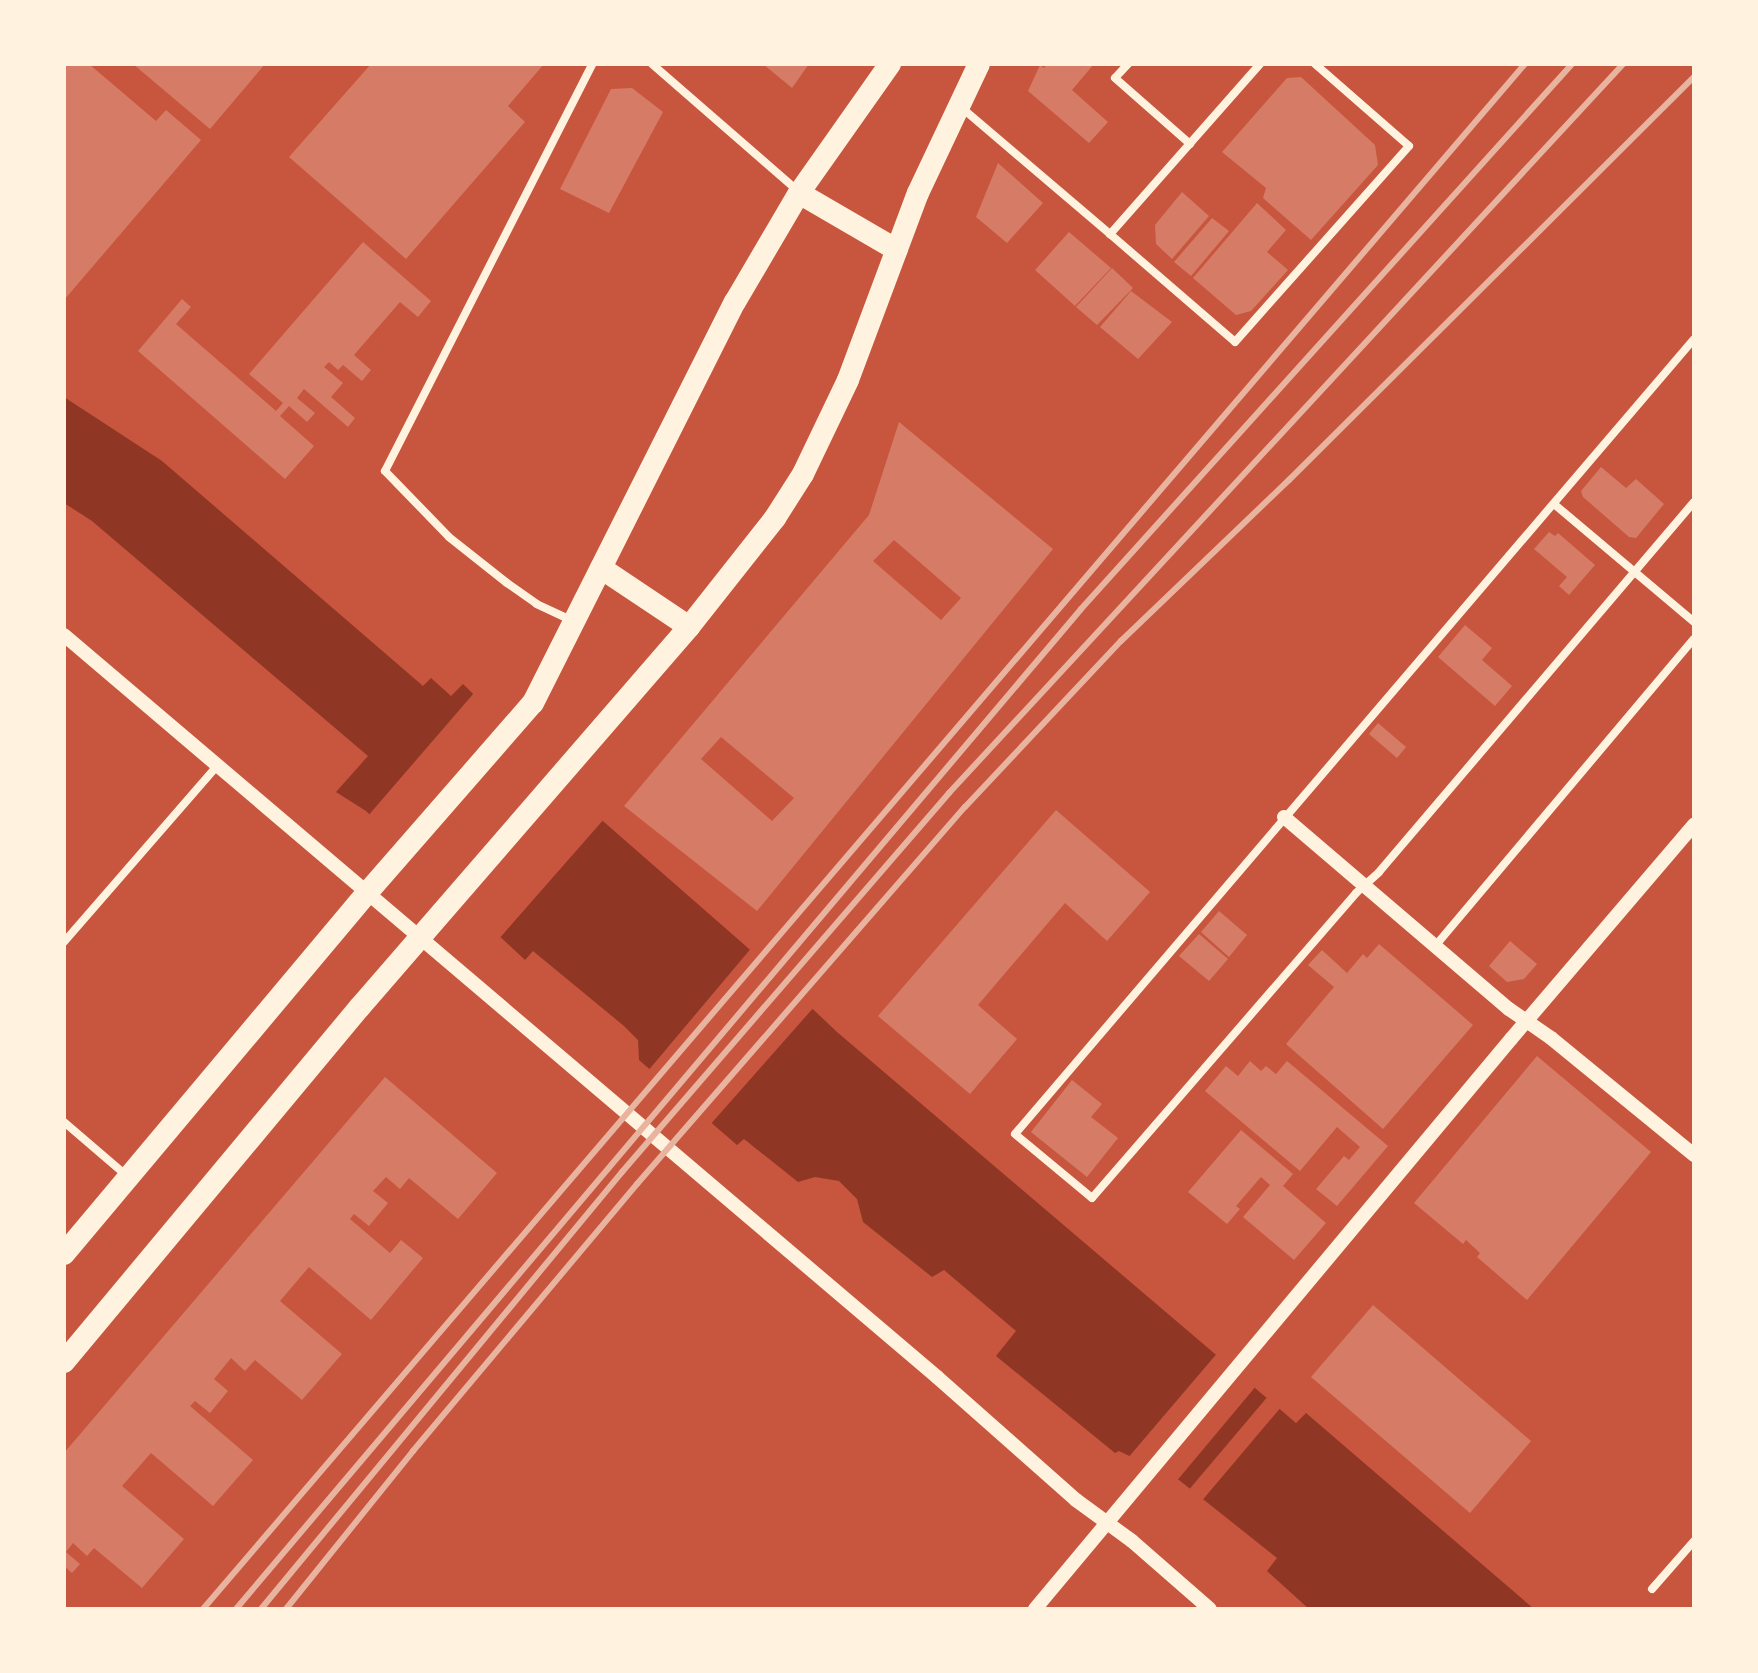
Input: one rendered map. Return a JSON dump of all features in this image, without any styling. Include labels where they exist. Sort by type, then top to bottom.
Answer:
[{"type":"highway","points":[[64,1254],[395,860],[519,723],[546,681],[735,302],[799,193],[890,64]]},
{"type":"highway","points":[[64,1362],[420,938],[739,567],[803,474],[848,380],[897,250],[958,105],[979,64]]},
{"type":"highway","points":[[799,193],[897,250]]},
{"type":"highway","points":[[601,568],[689,627]]},
{"type":"street","points":[[575,621],[537,604],[507,583],[449,537],[385,471],[592,64]]},
{"type":"street","points":[[652,64],[799,193]]},
{"type":"street","points":[[1128,64],[1115,78],[1190,144]]},
{"type":"street","points":[[1110,234],[1260,64]]},
{"type":"street","points":[[958,105],[1235,342],[1409,146],[1315,64]]},
{"type":"street","points":[[1694,339],[1016,1129],[1015,1134],[1092,1198],[1356,893],[1367,886],[1694,502]]},
{"type":"street","points":[[1554,504],[1694,622]]},
{"type":"street","points":[[64,635],[1106,1524],[1132,1541],[1210,1609]]},
{"type":"street","points":[[1436,945],[1694,639]]},
{"type":"street","points":[[64,942],[217,766]]},
{"type":"street","points":[[1284,817],[1694,1155]]},
{"type":"street","points":[[1035,1609],[1694,825]]},
{"type":"street","points":[[64,1122],[129,1177]]},
{"type":"street","points":[[1652,1589],[1694,1541]]},
{"type":"shaded area","points":[[64,397],[162,461],[423,686],[431,678],[451,696],[463,684],[604,822],[748,948],[837,1032],[1296,1423],[1306,1413],[1534,1609],[1309,1609],[1267,1571],[1277,1558],[1179,1480],[1119,1451],[1115,1453],[996,1356],[1016,1331],[944,1270],[932,1277],[863,1222],[857,1199],[839,1181],[815,1177],[798,1182],[744,1139],[737,1145],[639,1060],[638,1040],[624,1026],[533,951],[525,960],[366,811],[336,792],[368,756],[92,521],[64,503]]},
{"type":"pier","points":[[474,693],[605,818],[498,940],[367,817]]},
{"type":"pier","points":[[753,946],[815,1006],[709,1126],[647,1072]]},
{"type":"pier","points":[[1219,1351],[1257,1385],[1175,1483],[1127,1459]]},
{"type":"pier","points":[[1269,1395],[1282,1406],[1200,1503],[1187,1492]]},
{"type":"building","points":[[64,64],[89,64],[156,121],[166,110],[201,140],[64,300]]},
{"type":"building","points":[[133,64],[265,64],[210,129]]},
{"type":"building","points":[[371,64],[544,64],[508,106],[525,122],[406,259],[289,157]]},
{"type":"building","points":[[763,64],[809,64],[792,88]]},
{"type":"building","points":[[1047,64],[1094,64],[1072,90],[1108,122],[1089,143],[1028,91],[1040,65],[1044,68]]},
{"type":"building","points":[[1301,77],[1375,145],[1378,165],[1311,240],[1263,198],[1266,188],[1222,152],[1287,78]]},
{"type":"building","points":[[632,88],[663,112],[609,213],[560,189],[611,89]]},
{"type":"building","points":[[998,163],[1043,203],[1007,243],[976,217]]},
{"type":"building","points":[[1182,192],[1209,216],[1172,259],[1156,244],[1155,225]]},
{"type":"building","points":[[1257,203],[1286,230],[1267,252],[1288,270],[1251,311],[1236,315],[1193,278]]},
{"type":"building","points":[[1212,218],[1229,231],[1191,276],[1174,262]]},
{"type":"building","points":[[1069,232],[1111,268],[1075,306],[1035,270]]},
{"type":"building","points":[[363,242],[431,301],[418,317],[400,302],[354,355],[371,370],[362,381],[343,365],[338,370],[329,362],[324,367],[343,383],[331,397],[355,418],[348,427],[304,389],[297,398],[315,413],[307,422],[289,406],[280,416],[314,446],[285,479],[138,351],[182,299],[191,307],[176,324],[276,411],[283,403],[249,374]]},
{"type":"building","points":[[1112,268],[1133,288],[1097,325],[1076,307]]},
{"type":"building","points":[[1131,291],[1172,322],[1138,359],[1100,327]]},
{"type":"building","points":[[899,422],[1053,549],[757,911],[624,806],[869,515]],"holes":[[[894,540],[961,598],[941,620],[873,561]],[[721,737],[794,798],[772,821],[701,759]]]},
{"type":"building","points":[[1601,467],[1626,488],[1636,479],[1664,504],[1636,538],[1629,537],[1583,497],[1581,491]]},
{"type":"building","points":[[1549,532],[1555,536],[1558,533],[1595,565],[1569,595],[1559,586],[1567,577],[1534,549]]},
{"type":"building","points":[[1465,625],[1492,648],[1482,660],[1512,686],[1495,706],[1438,657]]},
{"type":"building","points":[[1378,723],[1406,747],[1397,758],[1369,734]]},
{"type":"building","points":[[1056,810],[1150,892],[1107,941],[1065,903],[978,1005],[1017,1039],[970,1094],[878,1016]]},
{"type":"building","points":[[1219,911],[1247,935],[1229,957],[1201,932]]},
{"type":"building","points":[[1199,934],[1228,959],[1209,981],[1179,956]]},
{"type":"building","points":[[1510,941],[1537,964],[1524,979],[1507,982],[1489,966]]},
{"type":"building","points":[[1379,944],[1473,1025],[1383,1129],[1286,1044],[1334,987],[1308,965],[1322,950],[1347,973],[1363,954],[1367,958]]},
{"type":"building","points":[[1537,1056],[1651,1152],[1527,1300],[1477,1257],[1480,1253],[1466,1240],[1463,1244],[1414,1203]]},
{"type":"building","points":[[1250,1061],[1261,1071],[1266,1066],[1276,1074],[1287,1061],[1388,1146],[1337,1206],[1316,1189],[1344,1156],[1349,1160],[1360,1147],[1337,1127],[1300,1171],[1205,1091],[1226,1066],[1238,1076]]},
{"type":"building","points":[[385,1077],[497,1173],[458,1219],[409,1178],[400,1189],[386,1177],[373,1191],[388,1203],[369,1226],[354,1214],[350,1219],[390,1253],[401,1240],[423,1258],[371,1320],[309,1267],[280,1301],[342,1354],[302,1400],[255,1360],[245,1371],[231,1358],[214,1379],[228,1391],[210,1413],[195,1401],[190,1406],[253,1460],[213,1506],[151,1453],[122,1486],[184,1539],[142,1588],[94,1548],[87,1556],[73,1543],[66,1552],[80,1564],[72,1573],[64,1566],[64,1453]]},
{"type":"building","points":[[1072,1080],[1102,1104],[1091,1117],[1118,1138],[1087,1177],[1031,1132]]},
{"type":"building","points":[[1241,1130],[1293,1174],[1283,1186],[1326,1223],[1294,1260],[1243,1217],[1270,1185],[1261,1177],[1236,1206],[1240,1209],[1227,1224],[1188,1192]]},
{"type":"building","points":[[1373,1305],[1531,1441],[1470,1513],[1311,1377]]},
{"type":"railway","points":[[203,1609],[1525,64]]},
{"type":"railway","points":[[236,1609],[1081,609],[1572,64]]},
{"type":"railway","points":[[261,1609],[622,1172],[949,793],[1623,64]]},
{"type":"railway","points":[[286,1609],[413,1451],[637,1184],[965,807],[1121,641],[1289,480],[1694,77]]}]
